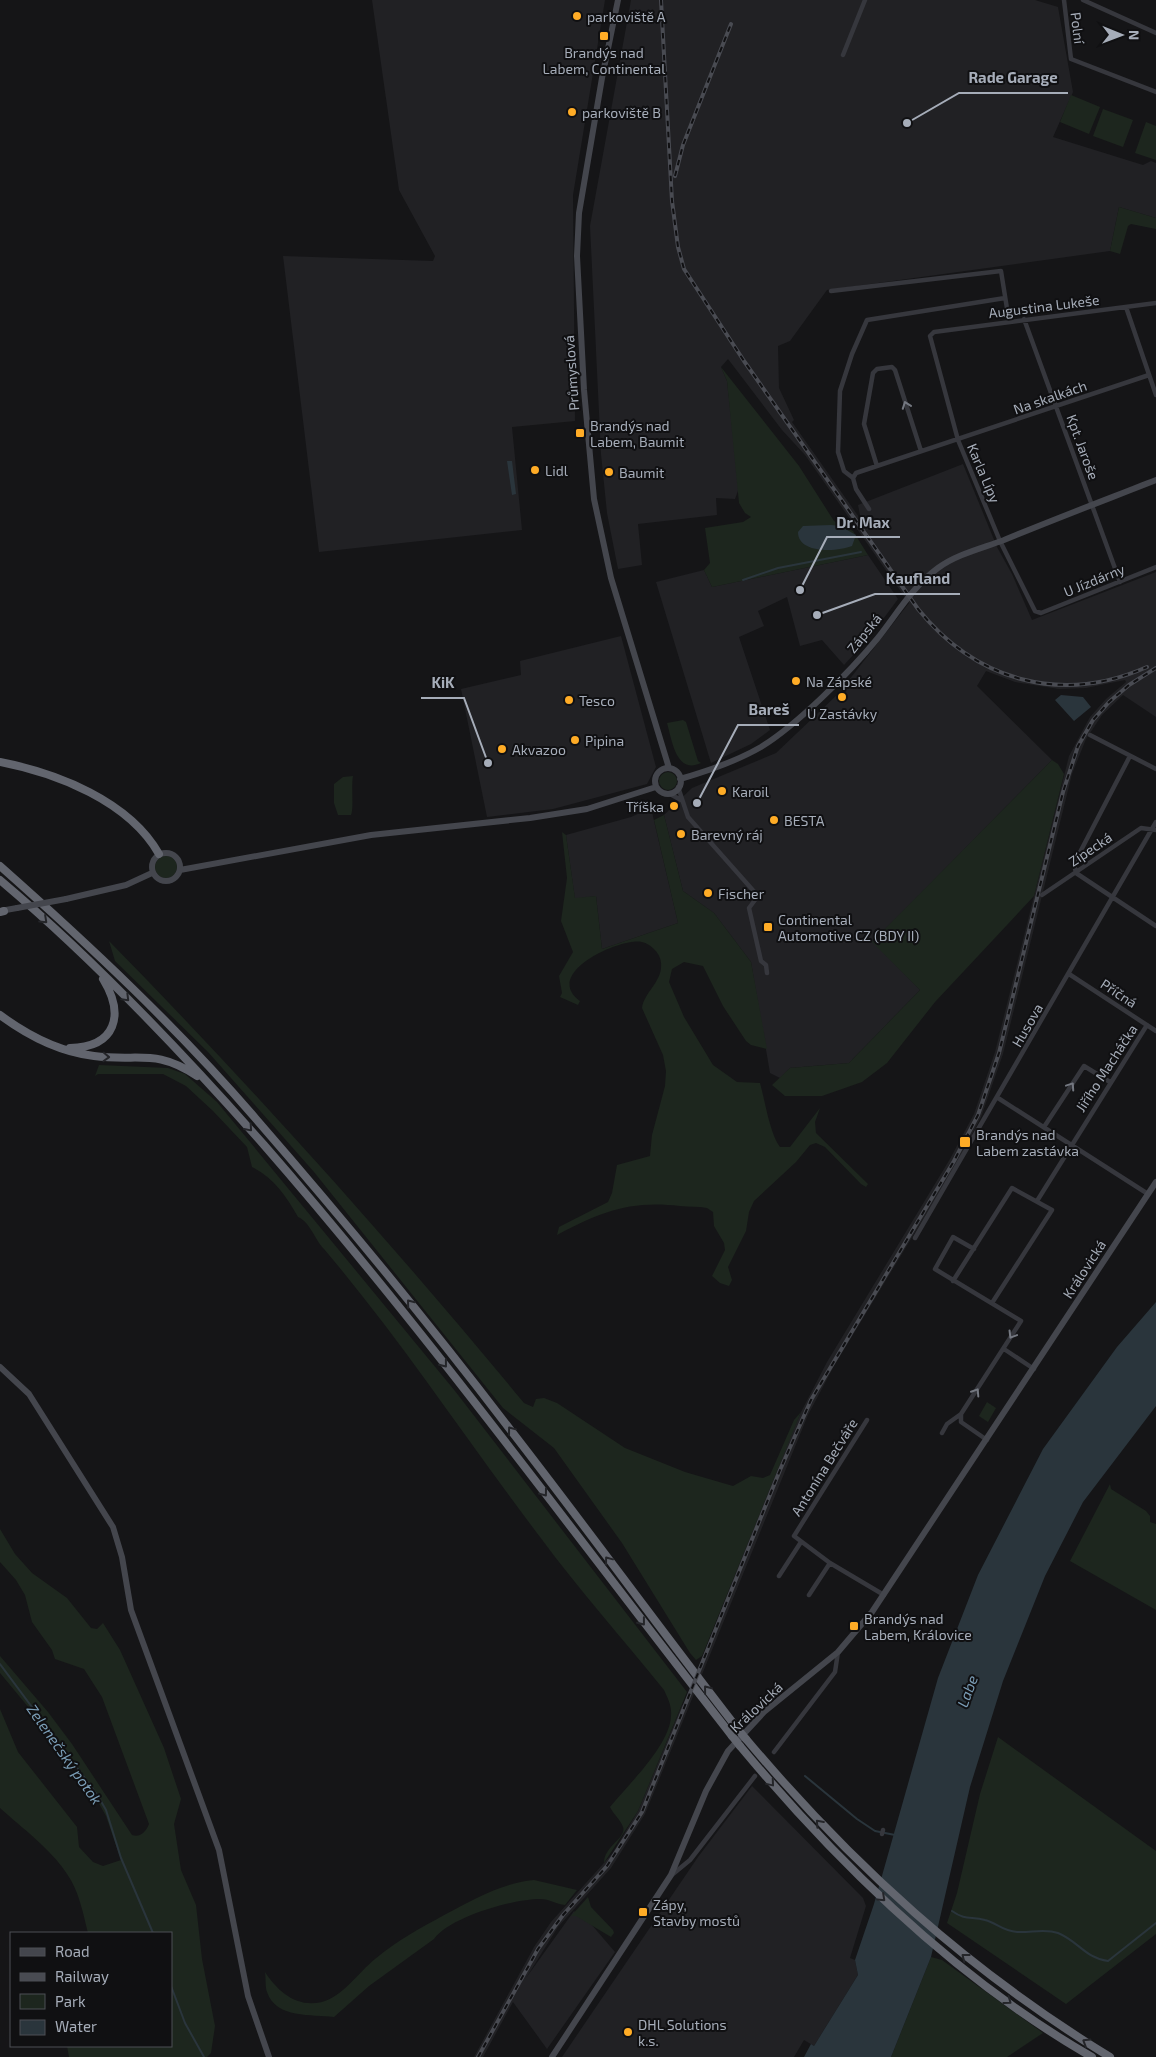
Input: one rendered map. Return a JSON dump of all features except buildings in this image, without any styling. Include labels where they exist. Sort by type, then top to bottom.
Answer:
[{"type":"highway","points":[[0,762],[30,768],[77,786],[99,797],[150,840],[159,854]]},
{"type":"highway","points":[[0,866],[98,955],[254,1116],[409,1302],[509,1427],[648,1614],[737,1728],[853,1858],[956,1950],[1061,2026],[1110,2057]]},
{"type":"highway","points":[[0,880],[91,964],[216,1091],[342,1236],[400,1307],[732,1736],[778,1792],[847,1865],[950,1957],[1059,2036],[1092,2057]]},
{"type":"highway","points":[[59,1047],[76,1048],[97,1042],[109,1032],[114,1023],[116,1014],[114,1001],[103,978],[91,964]]},
{"type":"highway","points":[[0,1015],[28,1034],[59,1047],[95,1056],[151,1056],[166,1059],[189,1070],[216,1091]]},
{"type":"main road","name":"Průmyslová","points":[[618,0],[602,78],[579,213],[577,256],[584,390],[594,499],[611,578],[669,768]]},
{"type":"main road","name":"Zápská","points":[[680,780],[733,761],[777,735],[860,658],[878,638],[904,600],[931,574],[954,559],[1156,480]]},
{"type":"main road","points":[[669,768],[676,772],[680,780],[678,787],[670,794],[663,793],[656,787],[655,780],[658,773],[669,768]]},
{"type":"main road","points":[[180,870],[371,835],[530,818],[587,809],[634,796],[656,787]]},
{"type":"main road","points":[[168,853],[176,857],[180,870],[176,878],[168,882],[159,880],[152,873],[152,863],[159,854],[168,853]]},
{"type":"main road","points":[[1,912],[118,887],[152,873]]},
{"type":"main road","name":"Královická","points":[[552,2057],[671,1875],[706,1791],[728,1751],[764,1712],[838,1652],[861,1628],[988,1440],[1156,1182]]},
{"type":"main road","points":[[0,1367],[29,1394],[113,1527],[122,1557],[131,1610],[219,1850],[248,1996],[269,2057]]},
{"type":"street","points":[[843,55],[865,0]]},
{"type":"street","name":"Polní","points":[[1064,0],[1071,59],[1156,92]]},
{"type":"street","points":[[1083,0],[1156,33]]},
{"type":"street","points":[[831,291],[1000,271],[1010,321]]},
{"type":"street","points":[[869,509],[856,489],[854,476],[844,471],[838,452],[840,391],[852,354],[867,320],[1005,298]]},
{"type":"street","name":"Augustina Lukeše","points":[[934,332],[1156,303]]},
{"type":"street","points":[[1126,307],[1156,395]]},
{"type":"street","name":"Kpt. Jaroše","points":[[1024,319],[1120,582]]},
{"type":"street","name":"Karla Lípy","points":[[934,332],[930,336],[958,440],[1000,541],[1035,611],[1041,613]]},
{"type":"street","points":[[877,466],[864,418],[874,372],[877,369],[892,367],[895,370],[921,451]]},
{"type":"street","name":"Na skalkách","points":[[854,476],[877,466],[1149,375]]},
{"type":"street","name":"U Jízdárny","points":[[1041,613],[1156,567]]},
{"type":"street","points":[[1090,734],[1156,769]]},
{"type":"street","points":[[1130,756],[1074,864],[1076,873],[1156,926]]},
{"type":"street","points":[[678,787],[688,817],[758,896],[749,908],[761,961],[766,965],[767,973]]},
{"type":"street","points":[[670,794],[681,800]]},
{"type":"street","name":"Husova","points":[[915,1238],[1154,829],[1156,822]]},
{"type":"street","name":"Zípecká","points":[[1042,896],[1141,828],[1154,829]]},
{"type":"street","name":"Příčná","points":[[1069,974],[1156,1031]]},
{"type":"street","name":"Jiřího Macháčka","points":[[1036,1201],[1147,1025]]},
{"type":"street","points":[[1044,1127],[1084,1066],[1110,1082]]},
{"type":"street","points":[[998,1098],[1148,1194]]},
{"type":"street","points":[[953,1281],[1012,1188],[1052,1210],[992,1303]]},
{"type":"street","points":[[942,1433],[947,1424],[961,1414],[1021,1321],[935,1269],[953,1237],[974,1249]]},
{"type":"street","points":[[1004,1349],[1034,1370]]},
{"type":"street","points":[[961,1414],[961,1422],[988,1440]]},
{"type":"street","name":"Antonína Bečváře","points":[[801,1542],[794,1536],[867,1420]]},
{"type":"street","points":[[779,1576],[801,1542],[830,1563],[885,1595]]},
{"type":"street","points":[[809,1594],[830,1563]]},
{"type":"street","name":"Královická","points":[[774,1752],[835,1672],[838,1652]]},
{"type":"street","name":"Královická","points":[[671,1875],[695,1855],[755,1776]]},
{"type":"shaded area","points":[[372,0],[605,0],[573,195],[575,421],[512,427],[522,530],[319,552],[283,256],[433,261],[435,256],[399,190]]},
{"type":"shaded area","points":[[631,0],[1035,0],[1058,7],[1073,92],[1053,137],[1143,165],[1151,161],[1156,163],[1156,218],[1119,207],[1110,251],[827,290],[790,341],[778,346],[779,388],[794,420],[792,422],[861,520],[858,505],[963,464],[997,547],[1012,574],[1032,620],[1156,572],[1156,717],[1123,695],[1102,715],[1086,739],[1072,774],[1003,1054],[981,1117],[957,1163],[834,1366],[808,1415],[645,1814],[611,1868],[558,1927],[526,1978],[574,1911],[591,1924],[615,1952],[547,2049],[513,2002],[483,2057],[474,2057],[534,1947],[551,1922],[612,1854],[638,1811],[682,1705],[684,1705],[776,1469],[801,1412],[827,1362],[950,1159],[974,1114],[995,1052],[1069,756],[1090,717],[1106,699],[1126,682],[1125,680],[1086,688],[1059,689],[1015,682],[986,671],[977,686],[1052,760],[873,942],[920,990],[849,1063],[790,1068],[780,1078],[770,1073],[751,962],[714,913],[683,891],[664,815],[692,788],[776,753],[838,694],[909,603],[805,455],[782,430],[728,359],[721,367],[727,381],[739,488],[735,499],[716,498],[717,515],[638,524],[642,565],[618,569],[607,513],[601,454],[590,226]]},
{"type":"shaded area","points":[[868,555],[898,599],[869,638],[844,665],[822,640],[800,646],[787,597],[758,611],[764,626],[739,637],[770,730],[751,744],[711,763],[656,582],[704,570],[712,587]]},
{"type":"shaded area","points":[[621,636],[656,767],[647,784],[553,809],[487,817],[461,689],[521,675],[520,661]]},
{"type":"shaded area","points":[[651,808],[678,923],[602,949],[596,896],[575,899],[566,835],[631,817]]},
{"type":"shaded area","points":[[752,1786],[863,1898],[866,1906],[850,1958],[855,1960],[858,1975],[814,2046],[804,2040],[794,2057],[562,2057],[698,1857]]},
{"type":"green space","points":[[1071,95],[1100,107],[1089,134],[1060,122]]},
{"type":"green space","points":[[1103,109],[1133,120],[1123,147],[1093,136]]},
{"type":"green space","points":[[1146,122],[1156,126],[1156,160],[1135,153]]},
{"type":"green space","points":[[1119,207],[1156,218],[1156,229],[1131,224],[1128,226],[1120,254],[1110,251]]},
{"type":"green space","points":[[721,367],[799,466],[834,521],[853,531],[868,555],[712,587],[704,570],[710,563],[705,528],[743,522],[751,517],[745,513],[739,503],[727,381]]},
{"type":"green space","points":[[683,720],[686,722],[698,761],[701,763],[686,764],[676,754],[667,723]]},
{"type":"green space","points":[[1052,760],[1058,764],[1064,774],[1034,896],[935,1002],[887,1063],[862,1082],[822,1096],[785,1096],[772,1085],[790,1068],[849,1063],[920,990],[872,942]]},
{"type":"green space","points":[[664,772],[672,772],[677,777],[675,788],[664,790],[659,785],[659,777]]},
{"type":"green space","points":[[353,776],[351,815],[338,815],[334,803],[334,784],[343,777]]},
{"type":"green space","points":[[664,815],[683,891],[714,913],[751,962],[767,1049],[751,1045],[746,1041],[723,1006],[703,966],[684,962],[672,969],[669,982],[684,1017],[713,1065],[737,1082],[760,1083],[771,1126],[780,1147],[790,1147],[820,1108],[815,1122],[816,1133],[868,1184],[866,1187],[861,1184],[825,1147],[816,1143],[810,1145],[796,1162],[754,1201],[749,1212],[746,1231],[728,1267],[732,1280],[729,1286],[720,1283],[712,1276],[725,1250],[724,1243],[714,1226],[713,1212],[707,1208],[662,1205],[630,1206],[602,1214],[557,1235],[559,1227],[608,1202],[612,1193],[617,1165],[650,1156],[652,1135],[665,1086],[666,1071],[663,1055],[642,1008],[643,1002],[661,969],[659,956],[649,945],[642,942],[632,942],[618,945],[589,959],[577,969],[570,979],[571,990],[580,1001],[578,1005],[560,997],[562,993],[559,976],[573,952],[561,921],[567,878],[562,832],[566,835],[575,898],[596,896],[602,949],[678,923],[654,820]]},
{"type":"green space","points":[[166,856],[174,859],[177,867],[174,875],[166,878],[158,875],[155,867],[158,859]]},
{"type":"green space","points":[[109,941],[269,1110],[424,1284],[524,1403],[533,1407],[536,1399],[544,1398],[557,1403],[625,1448],[685,1472],[733,1486],[751,1476],[763,1478],[770,1475],[794,1420],[801,1412],[702,1656],[696,1660],[690,1653],[622,1543],[554,1448],[503,1408],[314,1172],[208,1052],[115,961]]},
{"type":"green space","points":[[99,1065],[168,1068],[185,1074],[217,1102],[455,1391],[687,1692],[638,1811],[604,1863],[605,1857],[623,1831],[622,1824],[610,1807],[656,1752],[669,1727],[671,1709],[664,1690],[555,1557],[407,1355],[306,1223],[298,1217],[284,1195],[267,1176],[252,1167],[247,1147],[186,1086],[163,1074],[98,1074],[95,1076]]},
{"type":"green space","points":[[987,1402],[996,1408],[988,1422],[979,1416]]},
{"type":"green space","points":[[1110,1484],[1111,1489],[1146,1511],[1150,1516],[1150,1522],[1156,1524],[1156,1610],[1070,1561]]},
{"type":"green space","points":[[0,1529],[15,1554],[32,1573],[67,1598],[91,1628],[97,1629],[103,1623],[120,1650],[164,1748],[181,1799],[174,1824],[181,1870],[196,1905],[202,1959],[215,2026],[211,2053],[207,2057],[69,2057],[67,2047],[172,2047],[172,1932],[88,1932],[78,1895],[67,1874],[45,1847],[0,1808],[0,1709],[18,1752],[77,1827],[79,1847],[93,1862],[103,1866],[121,1860],[106,1816],[79,1768],[0,1673],[0,1656],[48,1712],[72,1744],[132,1835],[138,1836],[142,1834],[149,1824],[102,1697],[84,1669],[55,1659],[52,1650],[32,1622],[25,1595],[16,1580],[0,1562]]},
{"type":"green space","points":[[998,1737],[1156,1851],[1156,1934],[1066,2004],[947,1923],[957,1893],[980,1794]]},
{"type":"green space","points":[[534,1880],[577,1890],[565,1905],[544,1899],[514,1902],[483,1911],[454,1923],[369,1986],[334,2017],[296,2014],[286,2011],[272,2001],[267,1992],[265,1972],[276,1986],[289,1997],[304,2003],[322,2002],[343,1990],[384,1952],[418,1930],[488,1892],[511,1884]]},
{"type":"green space","points":[[588,1897],[591,1907],[613,1930],[614,1933],[611,1937],[576,1916],[571,1916]]},
{"type":"green space","points":[[931,1957],[942,1960],[1043,2033],[1007,2057],[891,2057]]},
{"type":"water","points":[[507,461],[512,461],[516,494],[512,495]]},
{"type":"water","points":[[803,526],[840,526],[856,535],[852,546],[819,550],[804,544],[800,539],[798,532]]},
{"type":"water","points":[[1061,695],[1083,697],[1091,707],[1074,721],[1055,700]]},
{"type":"water","name":"Labe","points":[[1156,1302],[1156,1406],[1083,1502],[1045,1576],[1003,1681],[970,1787],[931,1957],[891,2057],[804,2057],[811,2044],[814,2046],[858,1975],[855,1960],[874,1904],[938,1678],[978,1575],[1043,1449],[1117,1347]]},
{"type":"waterway","points":[[743,580],[778,568],[861,552]]},
{"type":"waterway","name":"Zelenečský potok","points":[[0,1664],[98,1796],[106,1810],[121,1858],[153,1932]]},
{"type":"waterway","points":[[805,1776],[857,1819],[875,1831],[895,1835]]},
{"type":"waterway","points":[[952,1911],[965,1917],[989,1921],[1003,1929],[1012,1931],[1048,1931],[1058,1933],[1071,1940],[1087,1953],[1108,1961],[1156,1923]]},
{"type":"waterway","name":"Zelenečský potok","points":[[172,1989],[185,2023],[204,2057]]},
{"type":"railway","points":[[661,0],[672,201],[678,247],[684,269],[744,361],[918,609],[941,634],[966,654],[993,669],[1022,679],[1052,684],[1083,684],[1115,678],[1147,667]]},
{"type":"railway","points":[[675,176],[683,145],[731,24]]},
{"type":"railway","points":[[478,2057],[538,1949],[563,1915],[607,1866],[642,1812],[780,1470],[811,1400],[954,1161],[978,1115],[999,1053],[1063,792],[1078,746],[1093,720],[1109,702],[1129,685],[1156,668]]},
{"type":"place","name":"parkoviště A","points":[[577,16]]},
{"type":"place","name":"Brandýs nad Labem, Continental","points":[[604,36]]},
{"type":"place","name":"parkoviště B","points":[[572,112]]},
{"type":"place","name":"Rade Garage","points":[[907,123]]},
{"type":"place","name":"Brandýs nad Labem, Baumit","points":[[580,433]]},
{"type":"place","name":"Lidl","points":[[535,470]]},
{"type":"place","name":"Baumit","points":[[609,472]]},
{"type":"place","name":"Dr. Max","points":[[800,590]]},
{"type":"place","name":"Kaufland","points":[[817,615]]},
{"type":"place","name":"Na Zápské","points":[[796,681]]},
{"type":"place","name":"U Zastávky","points":[[842,697]]},
{"type":"place","name":"Tesco","points":[[569,700]]},
{"type":"place","name":"Pipina","points":[[575,740]]},
{"type":"place","name":"Akvazoo","points":[[502,749]]},
{"type":"place","name":"KiK","points":[[488,763]]},
{"type":"place","name":"Karoil","points":[[722,791]]},
{"type":"place","name":"Bareš","points":[[697,803]]},
{"type":"place","name":"Tříška","points":[[674,806]]},
{"type":"place","name":"BESTA","points":[[774,820]]},
{"type":"place","name":"Barevný ráj","points":[[681,834]]},
{"type":"place","name":"Fischer","points":[[708,893]]},
{"type":"place","name":"Continental Automotive CZ (BDY II)","points":[[768,927]]},
{"type":"place","name":"Brandýs nad Labem zastávka","points":[[965,1142]]},
{"type":"place","name":"Brandýs nad Labem, Královice","points":[[854,1626]]},
{"type":"place","name":"Zápy, Stavby mostů","points":[[643,1912]]},
{"type":"place","name":"DHL Solutions k.s.","points":[[628,2032]]}]
